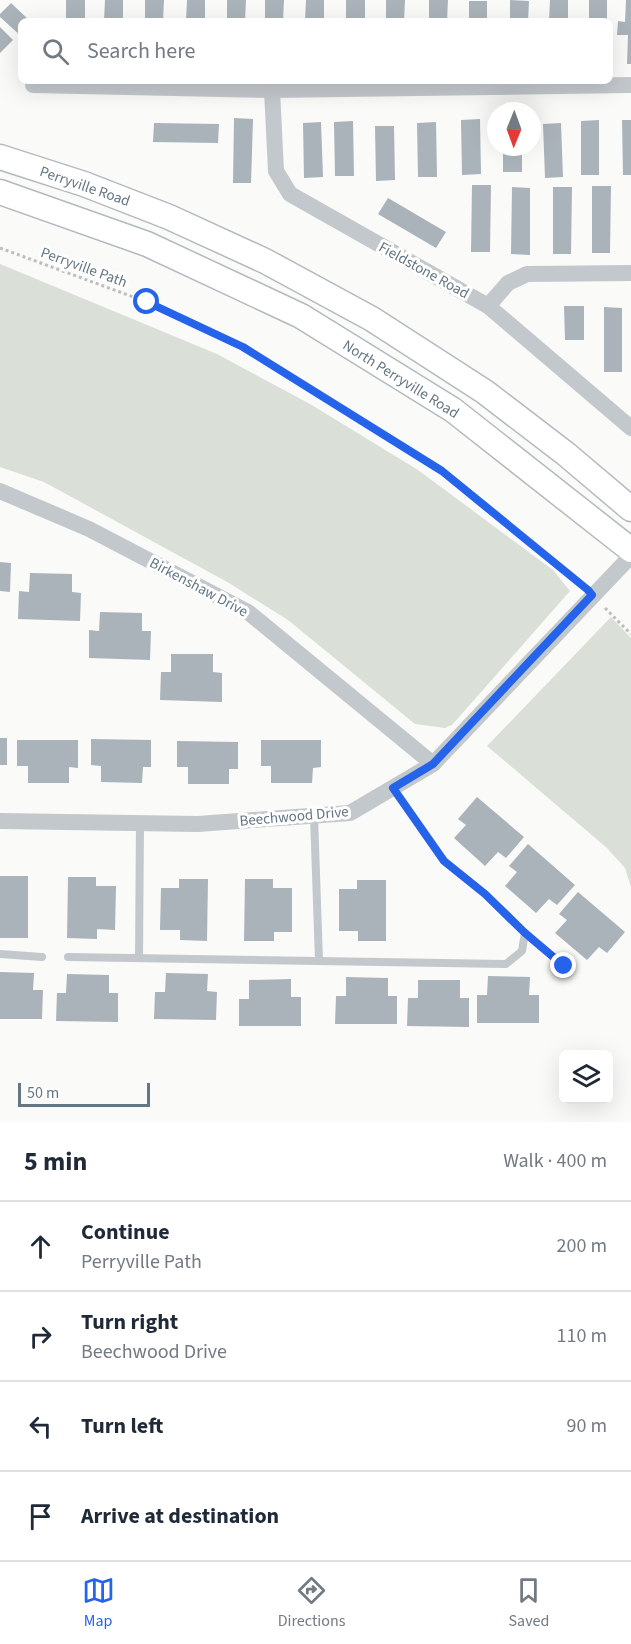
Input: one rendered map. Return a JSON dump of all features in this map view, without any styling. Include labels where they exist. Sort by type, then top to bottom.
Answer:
[{"type":"main road","name":"Perryville Road","points":[[0,157],[84,184],[169,217],[265,261],[372,319],[485,392],[566,454],[631,509]]},
{"type":"main road","name":"North Perryville Road","points":[[0,192],[147,244],[301,316],[453,410],[631,550]]},
{"type":"street","points":[[33,85],[272,90],[631,85]]},
{"type":"street","name":"Fieldstone Road","points":[[272,90],[276,171],[290,194],[488,306],[631,428]]},
{"type":"street","points":[[488,306],[508,283],[527,274],[631,273]]},
{"type":"street","name":"Birkenshaw Drive","points":[[0,491],[89,529],[248,612],[433,764]]},
{"type":"street","name":"Beechwood Drive","points":[[0,821],[198,824],[351,813],[433,764],[631,556]]},
{"type":"lane","points":[[393,788],[444,861],[485,894],[525,933],[564,966]]},
{"type":"lane","points":[[315,816],[319,961]]},
{"type":"lane","points":[[139,958],[140,823]]},
{"type":"lane","points":[[68,957],[506,964],[522,951],[525,933]]},
{"type":"lane","points":[[0,954],[42,957]]},
{"type":"path","name":"Perryville Path","points":[[0,248],[147,302],[243,347],[442,471],[588,590],[631,634]]},
{"type":"shaded area","points":[[0,264],[217,354],[310,404],[418,470],[553,570],[570,591],[452,725],[445,728],[415,724],[288,620],[229,583],[44,482],[0,467]]},
{"type":"shaded area","points":[[611,617],[631,638],[631,887],[625,868],[607,848],[487,746]]},
{"type":"building","points":[[66,0],[85,0],[85,18],[66,18]]},
{"type":"building","points":[[105,0],[123,0],[123,18],[104,18]]},
{"type":"building","points":[[145,0],[164,0],[163,18],[145,18]]},
{"type":"building","points":[[187,0],[205,0],[205,18],[186,18]]},
{"type":"building","points":[[227,0],[246,0],[245,18],[227,18]]},
{"type":"building","points":[[265,0],[284,0],[283,18],[265,18]]},
{"type":"building","points":[[306,0],[324,0],[324,18],[305,18]]},
{"type":"building","points":[[346,0],[365,0],[365,18],[346,18]]},
{"type":"building","points":[[386,0],[405,0],[404,18],[386,18]]},
{"type":"building","points":[[429,0],[448,0],[447,18],[429,18]]},
{"type":"building","points":[[510,0],[529,1],[528,18],[510,18]]},
{"type":"building","points":[[550,0],[568,0],[568,18],[549,18]]},
{"type":"building","points":[[589,0],[607,0],[607,18],[589,18]]},
{"type":"building","points":[[626,0],[631,0],[631,64],[627,64],[628,35],[617,35],[618,21],[625,22]]},
{"type":"building","points":[[469,1],[487,1],[487,18],[469,18]]},
{"type":"building","points":[[11,3],[27,18],[18,18],[18,33],[0,17],[0,14]]},
{"type":"building","points":[[0,27],[13,40],[0,53]]},
{"type":"building","points":[[234,118],[253,119],[251,183],[233,183]]},
{"type":"building","points":[[480,119],[481,174],[462,175],[461,120]]},
{"type":"building","points":[[599,120],[599,175],[581,175],[581,121]]},
{"type":"building","points":[[622,120],[631,120],[631,175],[623,175]]},
{"type":"building","points":[[353,121],[354,176],[335,176],[334,122]]},
{"type":"building","points":[[321,122],[323,177],[304,178],[303,123]]},
{"type":"building","points":[[436,122],[437,177],[418,177],[417,123]]},
{"type":"building","points":[[154,123],[219,124],[218,143],[153,142]]},
{"type":"building","points":[[561,123],[563,177],[545,178],[543,124]]},
{"type":"building","points":[[375,126],[394,126],[395,180],[376,181]]},
{"type":"building","points":[[503,156],[522,156],[522,172],[503,172]]},
{"type":"building","points":[[472,185],[491,185],[490,252],[471,252]]},
{"type":"building","points":[[592,186],[611,186],[610,253],[592,253]]},
{"type":"building","points":[[512,187],[530,188],[530,255],[511,254]]},
{"type":"building","points":[[553,187],[572,187],[571,254],[553,254]]},
{"type":"building","points":[[388,198],[446,232],[436,248],[378,214]]},
{"type":"building","points":[[564,306],[584,306],[584,340],[565,340]]},
{"type":"building","points":[[604,307],[622,308],[622,372],[604,372]]},
{"type":"building","points":[[0,562],[11,563],[10,592],[0,591]]},
{"type":"building","points":[[30,573],[72,574],[72,592],[81,593],[80,621],[18,619],[19,591],[29,592]]},
{"type":"building","points":[[100,612],[142,613],[142,631],[151,631],[150,660],[89,658],[89,630],[99,631]]},
{"type":"building","points":[[171,654],[213,654],[213,672],[222,673],[222,702],[160,700],[161,672],[171,672]]},
{"type":"building","points":[[0,738],[7,738],[7,765],[0,765]]},
{"type":"building","points":[[91,739],[151,740],[151,767],[143,767],[142,783],[101,782],[101,766],[91,765]]},
{"type":"building","points":[[17,740],[78,740],[78,768],[69,767],[69,783],[28,783],[28,766],[17,766]]},
{"type":"building","points":[[261,740],[321,740],[321,767],[313,768],[312,783],[271,783],[271,766],[261,766]]},
{"type":"building","points":[[177,741],[238,742],[238,769],[229,769],[229,784],[188,784],[188,767],[177,767]]},
{"type":"building","points":[[477,797],[524,837],[506,858],[498,852],[485,866],[454,838],[466,825],[458,819]]},
{"type":"building","points":[[528,844],[575,885],[557,905],[549,899],[536,913],[505,886],[517,872],[509,866]]},
{"type":"building","points":[[0,876],[28,876],[28,938],[0,938]]},
{"type":"building","points":[[68,877],[96,877],[96,886],[116,886],[115,930],[97,929],[97,939],[67,938]]},
{"type":"building","points":[[179,879],[208,879],[207,941],[180,940],[180,930],[160,930],[161,888],[179,888]]},
{"type":"building","points":[[245,879],[273,879],[273,888],[292,888],[292,932],[274,932],[274,941],[244,941]]},
{"type":"building","points":[[357,880],[386,880],[386,941],[358,941],[358,931],[339,931],[339,889],[357,889]]},
{"type":"building","points":[[578,892],[625,932],[607,953],[599,947],[587,960],[555,933],[567,920],[559,914]]},
{"type":"building","points":[[0,972],[34,973],[33,990],[43,990],[42,1019],[0,1019]]},
{"type":"building","points":[[166,973],[208,974],[207,991],[217,992],[216,1020],[154,1019],[155,992],[165,992]]},
{"type":"building","points":[[67,974],[109,975],[109,993],[118,993],[118,1022],[56,1021],[57,993],[66,993]]},
{"type":"building","points":[[488,976],[530,977],[529,995],[539,995],[539,1023],[477,1023],[477,995],[487,995]]},
{"type":"building","points":[[346,977],[388,978],[388,996],[397,996],[397,1024],[335,1024],[336,996],[346,996]]},
{"type":"building","points":[[291,979],[291,997],[301,997],[301,1026],[239,1026],[239,999],[249,999],[249,980]]},
{"type":"building","points":[[418,980],[460,980],[460,998],[469,998],[469,1027],[407,1026],[408,998],[418,998]]},
{"type":"route","points":[[147,302],[243,347],[442,471],[592,595],[433,764],[393,788],[444,861],[485,894],[525,933],[564,966]]}]
